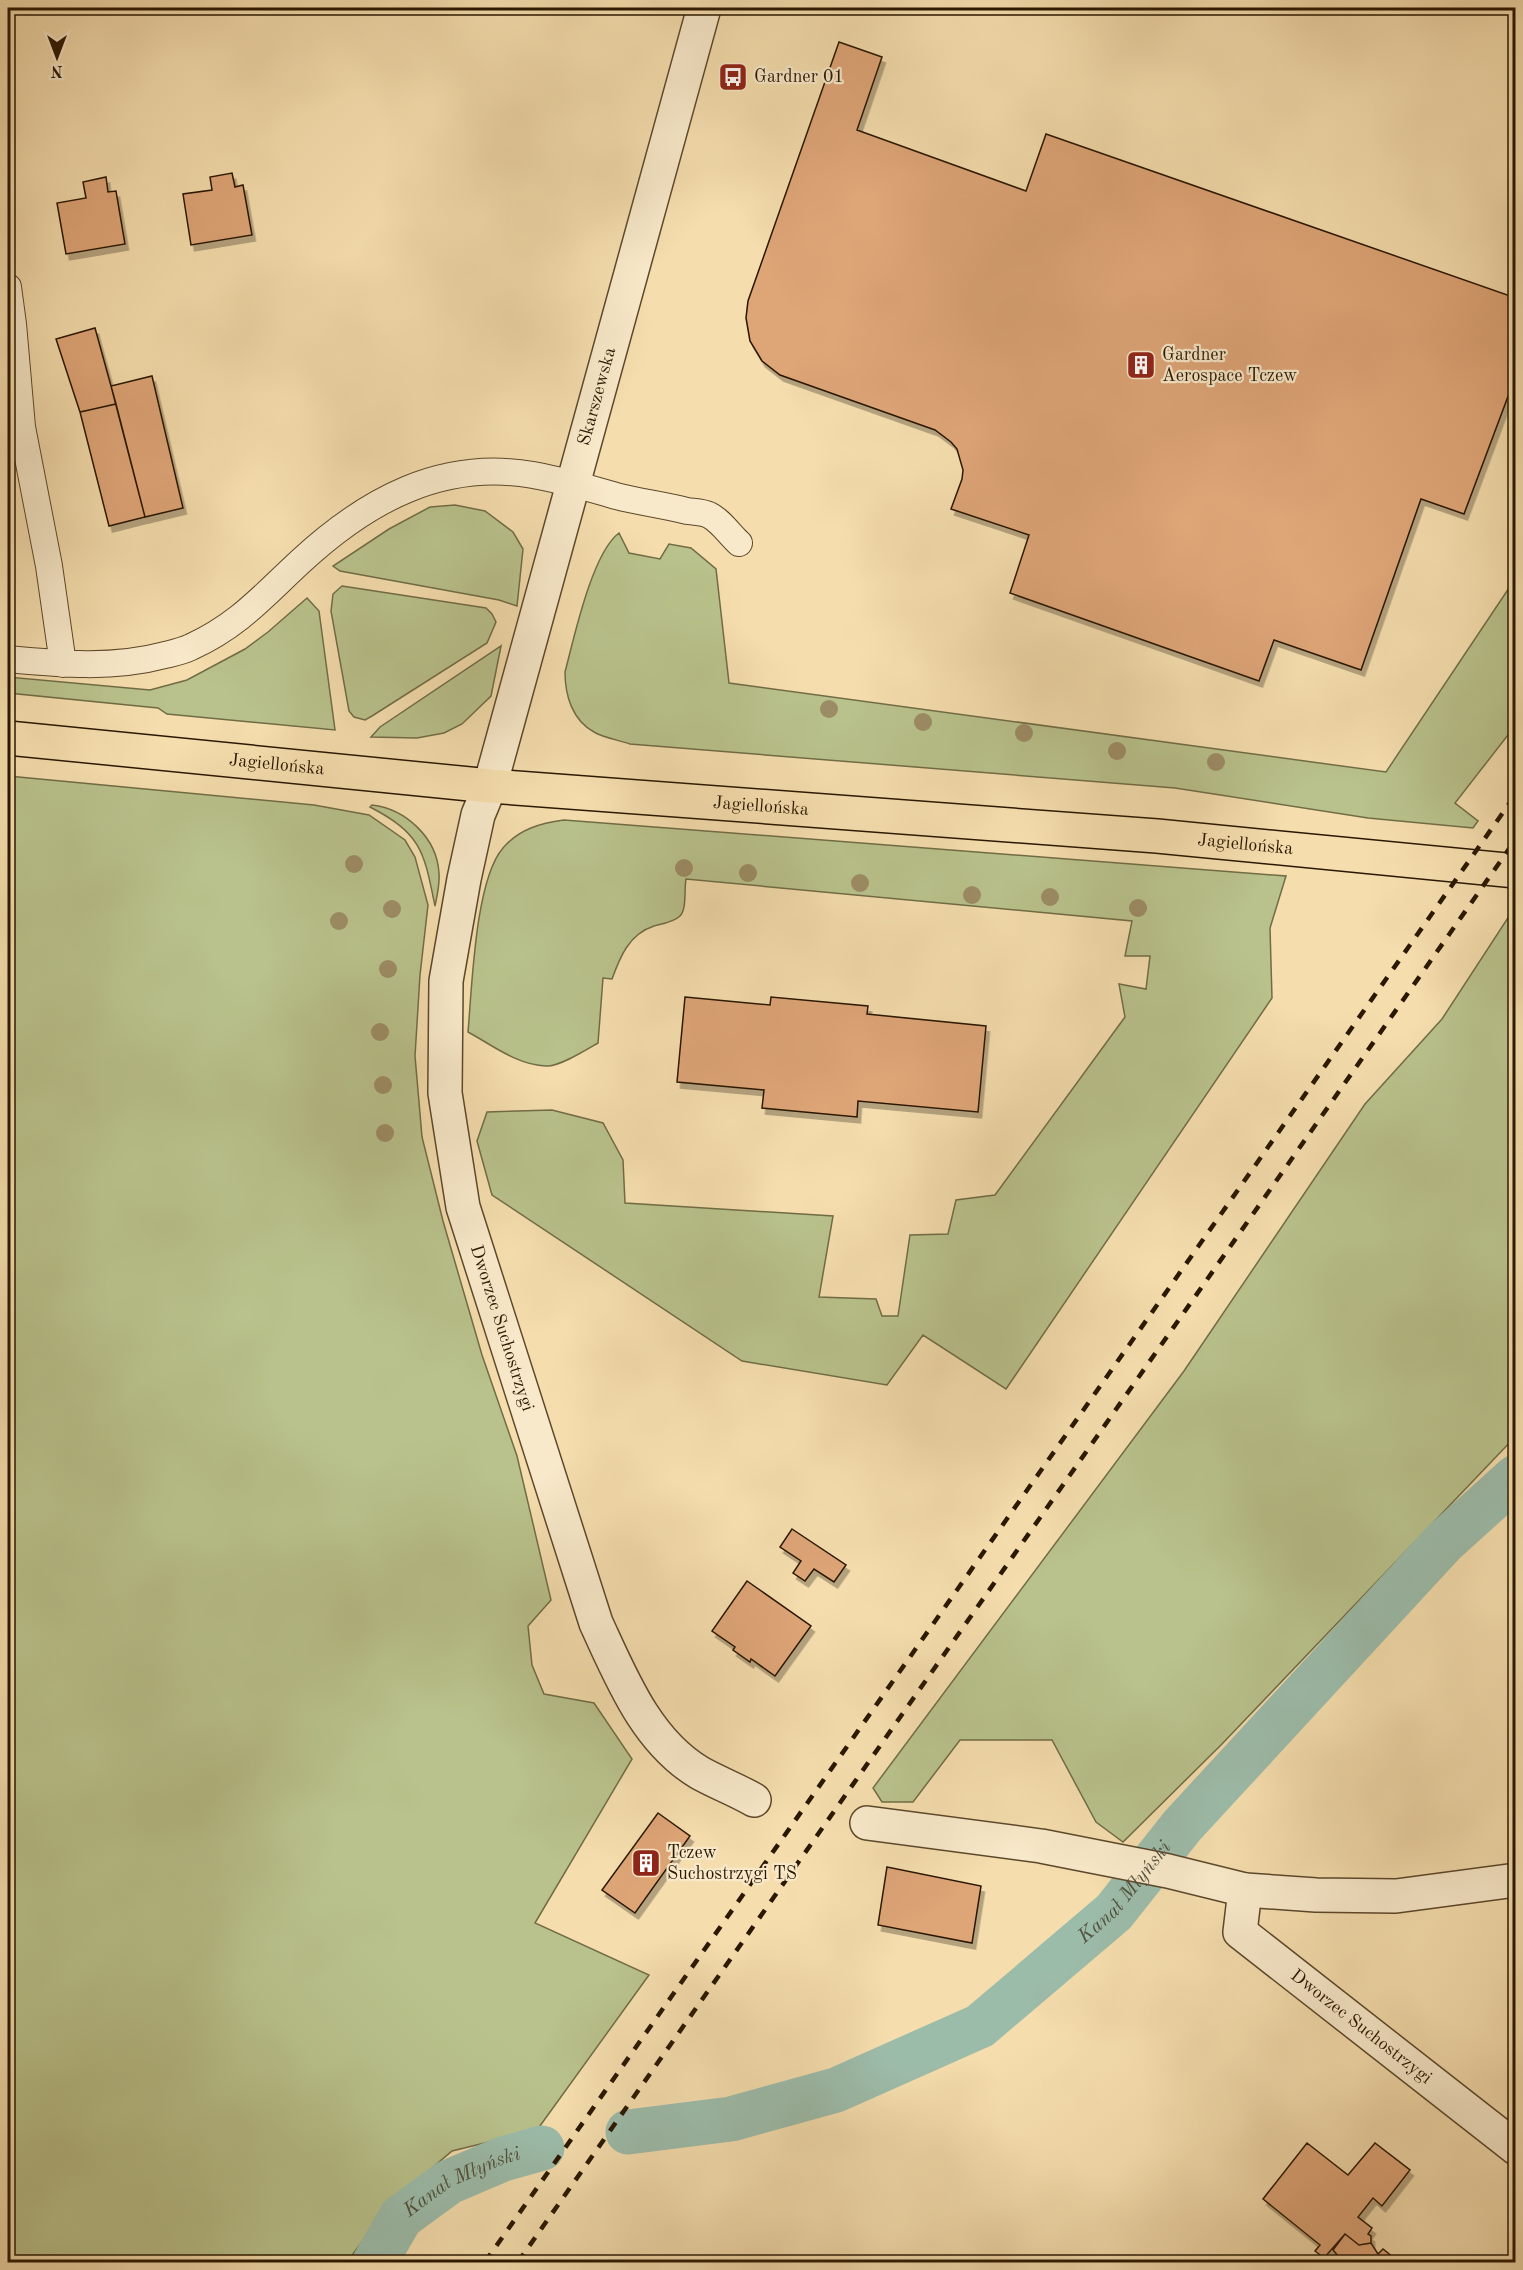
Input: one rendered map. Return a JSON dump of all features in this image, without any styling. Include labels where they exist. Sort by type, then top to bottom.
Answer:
[{"type":"main road","name":"Jagiellońska","points":[[8,738],[490,786],[1157,836],[1515,871]]},
{"type":"street","name":"Skarszewska","points":[[490,786],[704,8]]},
{"type":"street","name":"Dworzec Suchostrzygi","points":[[490,786],[478,815],[446,981],[445,1093],[463,1208],[596,1623],[625,1685],[651,1726],[671,1750],[699,1772],[754,1800]]},
{"type":"street","points":[[867,1823],[1041,1846],[1168,1871],[1245,1890],[1316,1895],[1396,1896],[1515,1880]]},
{"type":"street","name":"Dworzec Suchostrzygi","points":[[1245,1890],[1240,1932],[1515,2148]]},
{"type":"lane","points":[[8,287],[14,324],[22,427],[49,566],[63,664]]},
{"type":"lane","points":[[8,659],[63,664],[109,664],[136,661],[189,648],[237,622],[301,561],[348,522],[380,502],[416,484],[449,476],[482,471],[531,474],[628,499],[710,516],[739,543]]},
{"type":"green space","points":[[455,505],[485,511],[513,532],[523,549],[517,606],[499,600],[340,571],[333,566],[389,529],[430,507]]},
{"type":"green space","points":[[619,533],[629,553],[660,559],[669,544],[691,548],[716,569],[729,683],[1386,772],[1515,579],[1515,726],[1455,803],[1478,821],[1473,828],[1368,818],[1175,788],[630,744],[602,736],[586,727],[571,706],[565,681],[573,639],[592,577],[609,543]]},
{"type":"green space","points":[[342,586],[486,608],[496,622],[487,643],[365,720],[354,717],[349,711],[331,611],[333,594]]},
{"type":"green space","points":[[307,598],[319,611],[335,730],[167,714],[158,708],[8,693],[8,677],[150,690],[187,680],[245,649]]},
{"type":"green space","points":[[501,646],[491,696],[462,724],[444,733],[417,738],[371,737],[380,727]]},
{"type":"green space","points":[[8,776],[314,805],[369,815],[405,840],[415,857],[428,905],[420,975],[415,1056],[422,1137],[443,1221],[482,1355],[517,1456],[551,1600],[528,1626],[532,1665],[544,1694],[594,1703],[632,1759],[535,1923],[649,1975],[537,2130],[452,2151],[392,2202],[347,2262],[8,2262]]},
{"type":"green space","points":[[372,805],[397,812],[418,827],[426,837],[437,860],[439,873],[435,906],[428,872],[418,846],[401,826],[370,807]]},
{"type":"green space","points":[[564,820],[1286,876],[1270,928],[1272,998],[1006,1389],[923,1335],[887,1385],[742,1361],[492,1195],[477,1141],[487,1112],[552,1110],[603,1123],[623,1160],[625,1203],[833,1216],[819,1297],[876,1299],[882,1316],[898,1316],[910,1235],[948,1234],[956,1200],[995,1195],[1125,1017],[1119,984],[1146,989],[1150,956],[1125,956],[1132,921],[686,879],[684,904],[680,916],[638,935],[622,955],[612,979],[603,978],[598,1043],[558,1064],[535,1065],[505,1054],[468,1032],[476,936],[486,884],[503,848],[516,836],[531,828]]},
{"type":"green space","points":[[1515,907],[1515,1437],[1221,1745],[1123,1842],[1096,1822],[1052,1740],[960,1740],[913,1802],[882,1802],[873,1788],[1184,1371],[1365,1104],[1442,1019]]},
{"type":"building","name":"Gardner Aerospace Tczew","points":[[839,42],[882,57],[857,130],[1026,191],[1046,134],[1516,298],[1516,375],[1464,514],[1421,499],[1361,670],[1274,640],[1259,681],[1010,593],[1029,535],[951,509],[963,470],[957,449],[951,442],[935,430],[780,375],[762,361],[750,341],[746,318],[748,301]]},
{"type":"building","points":[[232,173],[235,187],[243,185],[252,235],[191,245],[183,194],[212,190],[210,177]]},
{"type":"building","points":[[106,177],[108,192],[116,191],[125,244],[66,254],[57,203],[86,198],[83,182]]},
{"type":"building","points":[[95,328],[116,404],[80,412],[56,339]]},
{"type":"building","points":[[152,376],[183,508],[145,517],[111,386]]},
{"type":"building","points":[[116,404],[145,517],[109,526],[80,412]]},
{"type":"building","points":[[685,997],[770,1005],[771,997],[868,1006],[867,1014],[986,1026],[978,1112],[858,1101],[857,1117],[762,1108],[764,1090],[677,1082]]},
{"type":"building","points":[[792,1529],[846,1565],[834,1582],[814,1569],[805,1581],[793,1573],[801,1561],[780,1547]]},
{"type":"building","points":[[747,1581],[811,1626],[775,1676],[751,1659],[750,1662],[733,1650],[735,1647],[712,1631]]},
{"type":"building","name":"Tczew Suchostrzygi TS","points":[[658,1813],[690,1836],[635,1913],[602,1890]]},
{"type":"building","points":[[887,1867],[981,1886],[972,1943],[878,1925]]},
{"type":"building","points":[[1307,2143],[1348,2175],[1375,2143],[1410,2170],[1382,2206],[1373,2198],[1358,2217],[1372,2228],[1368,2234],[1371,2236],[1371,2243],[1359,2245],[1345,2234],[1324,2258],[1315,2251],[1320,2245],[1263,2199]]},
{"type":"building","points":[[1345,2234],[1359,2245],[1371,2243],[1378,2254],[1383,2249],[1399,2262],[1334,2262],[1339,2257],[1333,2250]]},
{"type":"waterway","name":"Kanał Młyński","points":[[628,2132],[731,2119],[836,2090],[980,2026],[1114,1912],[1182,1826],[1444,1542],[1516,1477]]},
{"type":"waterway","name":"Kanał Młyński","points":[[375,2262],[401,2217],[449,2182],[503,2159],[542,2148]]},
{"type":"railway","points":[[485,2262],[1516,794]]},
{"type":"railway","points":[[518,2262],[1516,839]]},
{"type":"place","name":"Gardner 01","points":[[733,77]]},
{"type":"place","name":"Gardner Aerospace Tczew","points":[[1141,365]]},
{"type":"place","name":"Tczew Suchostrzygi TS","points":[[646,1863]]}]
